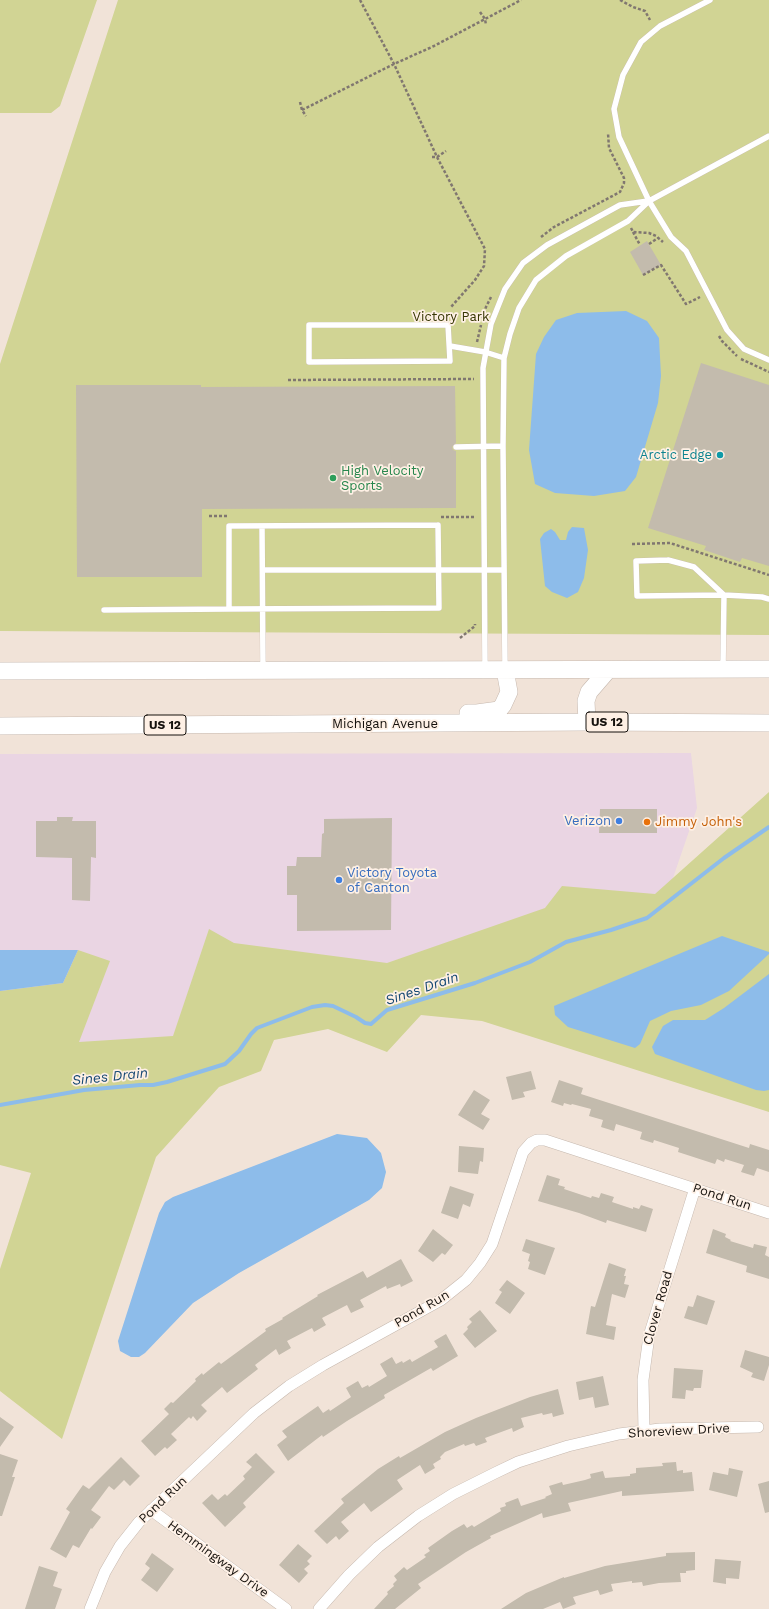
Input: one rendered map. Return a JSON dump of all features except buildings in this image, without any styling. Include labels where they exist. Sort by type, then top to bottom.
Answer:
[{"type":"main road","points":[[0,671],[769,669]]},
{"type":"main road","points":[[342,724],[353,713],[477,713],[499,710],[507,700],[509,692],[505,670]]},
{"type":"main road","points":[[587,722],[586,701],[589,692],[608,670]]},
{"type":"main road","name":"Michigan Avenue","points":[[0,726],[587,722],[769,723]]},
{"type":"street","name":"Pond Run","points":[[90,1609],[105,1572],[120,1546],[139,1522],[254,1413],[278,1394],[323,1365],[441,1300],[466,1280],[480,1263],[492,1244],[523,1152],[531,1143],[537,1140],[545,1140],[769,1213]]},
{"type":"street","name":"Clover Road","points":[[644,1431],[643,1380],[649,1336],[695,1188]]},
{"type":"street","name":"Shoreview Drive","points":[[319,1609],[378,1547],[418,1516],[453,1494],[495,1472],[543,1453],[593,1439],[644,1431],[758,1427]]},
{"type":"street","name":"Hemmingway Drive","points":[[151,1510],[286,1609]]},
{"type":"lane","points":[[710,0],[660,26],[641,42],[623,75],[614,109],[620,137],[648,201],[671,236],[686,251],[727,330],[744,349],[769,360]]},
{"type":"lane","points":[[505,670],[503,570],[504,358],[519,308],[536,280],[566,256],[628,221],[648,201],[769,136]]},
{"type":"lane","points":[[485,670],[483,570],[483,368],[491,324],[505,289],[523,263],[547,245],[620,205],[648,201]]},
{"type":"lane","points":[[309,325],[448,326],[450,346],[450,361],[309,362],[309,325]]},
{"type":"lane","points":[[450,346],[485,352],[504,358]]},
{"type":"lane","points":[[456,447],[503,446]]},
{"type":"lane","points":[[104,610],[439,608],[438,525],[229,526],[229,609]]},
{"type":"lane","points":[[262,526],[263,670]]},
{"type":"lane","points":[[723,669],[724,595],[694,568],[668,560],[636,561],[637,596],[724,595],[762,597],[769,599]]},
{"type":"lane","points":[[263,570],[503,570]]},
{"type":"path","points":[[360,0],[394,64],[437,157],[485,249],[484,266],[476,280],[451,308]]},
{"type":"path","points":[[302,110],[394,64],[434,46],[521,0]]},
{"type":"path","points":[[620,0],[645,11],[650,20]]},
{"type":"path","points":[[480,12],[485,19],[486,25]]},
{"type":"path","points":[[646,26],[650,20],[657,17]]},
{"type":"path","points":[[300,102],[302,110],[306,116]]},
{"type":"path","points":[[536,241],[554,227],[620,192],[624,183],[624,178],[609,148],[608,130]]},
{"type":"path","points":[[432,157],[437,157],[446,150]]},
{"type":"path","points":[[633,232],[640,245]]},
{"type":"path","points":[[649,244],[658,238]]},
{"type":"path","points":[[643,275],[661,265],[686,304],[700,297]]},
{"type":"path","points":[[476,350],[486,307],[492,295]]},
{"type":"path","points":[[474,374],[474,387]]},
{"type":"path","points":[[288,380],[474,379]]},
{"type":"path","points":[[474,509],[474,524]]},
{"type":"path","points":[[632,544],[670,543],[769,575]]},
{"type":"path","points":[[460,638],[475,626],[475,621]]},
{"type":"shaded area","points":[[691,753],[697,808],[663,907],[196,1054],[0,1067],[0,754]]},
{"type":"green space","points":[[0,0],[97,0],[60,106],[51,113],[0,113]]},
{"type":"green space","name":"Victory Park","points":[[118,0],[769,0],[769,635],[0,631],[0,364]]},
{"type":"green space","points":[[769,792],[769,1112],[482,1021],[421,1015],[387,1052],[328,1029],[274,1040],[261,1071],[219,1087],[156,1157],[62,1439],[0,1391],[0,1269],[31,1173],[0,1165],[0,991],[63,983],[78,950],[110,961],[79,1042],[173,1036],[209,929],[234,943],[387,963],[545,908],[562,886],[655,894]]},
{"type":"water","points":[[626,311],[647,321],[659,338],[661,376],[658,403],[636,477],[625,491],[594,496],[555,493],[535,484],[529,450],[536,354],[544,337],[556,320],[577,313]]},
{"type":"water","points":[[572,527],[584,528],[588,550],[584,578],[578,592],[567,598],[552,592],[545,586],[540,539],[544,533],[551,529],[560,540],[566,540],[568,532]]},
{"type":"water","points":[[722,936],[769,952],[769,954],[729,991],[701,1005],[671,1011],[650,1021],[640,1044],[635,1048],[568,1027],[555,1015],[554,1006]]},
{"type":"water","points":[[0,950],[78,950],[63,983],[0,991]]},
{"type":"water","points":[[769,974],[769,1090],[756,1090],[655,1054],[652,1047],[663,1026],[673,1020],[705,1020],[724,1008]]},
{"type":"water","points":[[337,1134],[367,1138],[381,1153],[386,1172],[382,1188],[369,1200],[239,1273],[193,1303],[145,1353],[139,1357],[131,1357],[120,1351],[118,1341],[159,1213],[165,1202],[173,1197]]},
{"type":"waterway","name":"Sines Drain","points":[[0,1105],[84,1090],[153,1085],[225,1064],[239,1051],[257,1028],[312,1007],[325,1005],[333,1006],[365,1023],[371,1024],[387,1010],[475,983],[530,962],[566,942],[611,930],[647,918],[724,858],[769,827]]},
{"type":"place","name":"Arctic Edge","points":[[720,455]]},
{"type":"place","name":"High Velocity Sports","points":[[333,478]]},
{"type":"place","name":"Verizon","points":[[619,821]]},
{"type":"place","name":"Jimmy John's","points":[[647,822]]},
{"type":"place","name":"Victory Toyota of Canton","points":[[339,880]]}]
